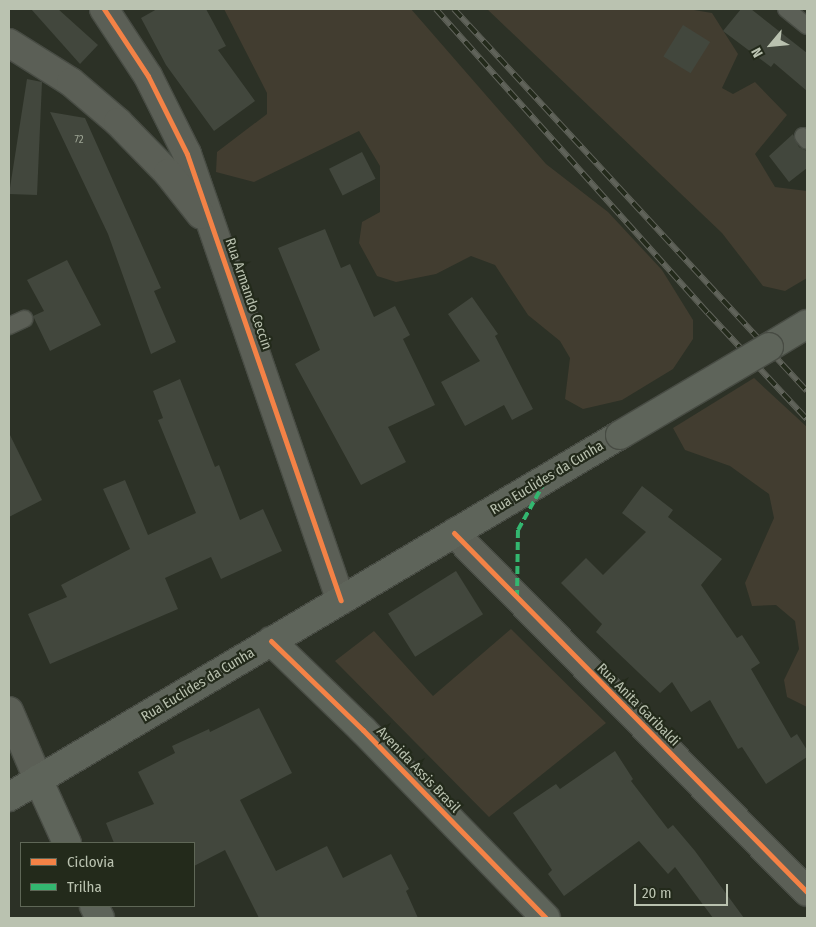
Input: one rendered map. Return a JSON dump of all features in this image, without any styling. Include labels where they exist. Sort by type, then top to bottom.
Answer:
[{"type":"main road","name":"Rua Euclides da Cunha","points":[[9,797],[807,324]]},
{"type":"main road","name":"Avenida Assis Brasil","points":[[271,641],[363,730],[546,918]]},
{"type":"main road","points":[[38,779],[67,842]]},
{"type":"street","name":"Rua Armando Ceccin","points":[[104,9],[148,76],[187,154],[342,600]]},
{"type":"street","points":[[9,43],[71,82],[118,122],[168,173],[215,234]]},
{"type":"street","name":"Rua Anita Garibaldi","points":[[454,533],[807,892]]},
{"type":"street","points":[[9,711],[38,779]]},
{"type":"lane","points":[[786,9],[807,26]]},
{"type":"lane","points":[[9,326],[24,319]]},
{"type":"shaded area","points":[[224,9],[411,9],[546,164],[608,212],[662,270],[693,320],[693,339],[673,369],[622,400],[583,409],[565,399],[570,358],[560,341],[528,315],[495,265],[471,256],[436,274],[396,282],[377,276],[359,243],[362,222],[380,212],[380,166],[359,131],[254,182],[216,172],[217,152],[267,114],[267,93]]},
{"type":"shaded area","points":[[487,9],[688,9],[712,13],[738,54],[722,88],[733,94],[755,82],[787,115],[755,154],[775,187],[807,191],[807,278],[785,291],[763,286],[722,233]]},
{"type":"shaded area","points":[[754,378],[807,427],[807,707],[787,697],[784,680],[799,649],[795,621],[776,605],[752,606],[745,583],[774,518],[769,494],[730,466],[685,450],[673,428]]},
{"type":"shaded area","points":[[511,629],[606,723],[489,817],[335,661],[374,631],[433,696]]},
{"type":"building","points":[[31,9],[58,9],[98,45],[80,64]]},
{"type":"building","points":[[157,9],[206,9],[226,46],[218,50],[255,101],[214,131],[166,65],[141,18]]},
{"type":"building","points":[[741,9],[751,9],[807,53],[807,91],[774,63],[771,67],[723,31]]},
{"type":"building","points":[[683,25],[710,42],[691,73],[663,56]]},
{"type":"building","points":[[27,79],[42,82],[37,195],[9,194]]},
{"type":"building","points":[[50,112],[85,118],[161,288],[154,291],[176,342],[151,354],[108,234]]},
{"type":"building","points":[[793,134],[799,147],[807,151],[807,168],[789,182],[769,156]]},
{"type":"building","points":[[362,152],[376,179],[343,196],[329,169]]},
{"type":"building","points":[[325,229],[341,268],[350,264],[374,317],[395,306],[410,335],[403,339],[435,405],[388,427],[406,462],[361,485],[295,364],[320,350],[278,248]]},
{"type":"building","points":[[67,260],[101,325],[50,351],[33,316],[44,311],[27,280]]},
{"type":"building","points":[[472,297],[498,334],[495,336],[533,409],[512,420],[504,405],[465,426],[441,382],[480,361],[448,314]]},
{"type":"building","points":[[180,379],[215,467],[219,465],[240,520],[263,509],[282,551],[221,579],[211,557],[165,578],[178,609],[50,664],[28,614],[67,597],[61,585],[130,549],[103,489],[125,480],[148,535],[196,513],[158,420],[163,418],[153,391]]},
{"type":"building","points":[[9,433],[42,500],[9,517]]},
{"type":"building","points":[[642,486],[673,510],[668,517],[722,559],[701,585],[737,638],[742,635],[760,663],[751,669],[791,738],[797,734],[807,750],[807,757],[766,784],[742,747],[738,749],[710,700],[691,712],[672,682],[660,693],[596,632],[602,624],[561,583],[586,558],[603,575],[646,532],[622,513]]},
{"type":"building","points":[[456,571],[483,614],[415,657],[388,613]]},
{"type":"building","points":[[259,708],[292,773],[240,800],[276,871],[327,846],[343,878],[391,854],[409,889],[406,891],[418,918],[259,918],[225,850],[195,865],[195,842],[114,842],[106,823],[154,804],[138,772],[175,753],[172,746],[209,729],[210,732]]},
{"type":"building","points":[[615,751],[633,779],[631,781],[668,829],[673,825],[695,851],[744,918],[713,918],[675,867],[668,874],[639,841],[564,896],[548,874],[552,870],[513,813],[556,784],[560,789]]},
{"type":"railway","points":[[436,9],[708,313],[807,419]]},
{"type":"railway","points":[[454,9],[807,391]]},
{"type":"marked path","points":[[517,598],[518,530],[547,478]]},
{"type":"cycle path","points":[[104,9],[148,76],[187,154],[341,600]]},
{"type":"cycle path","points":[[454,533],[807,892]]},
{"type":"cycle path","points":[[271,641],[363,730],[546,918]]}]
